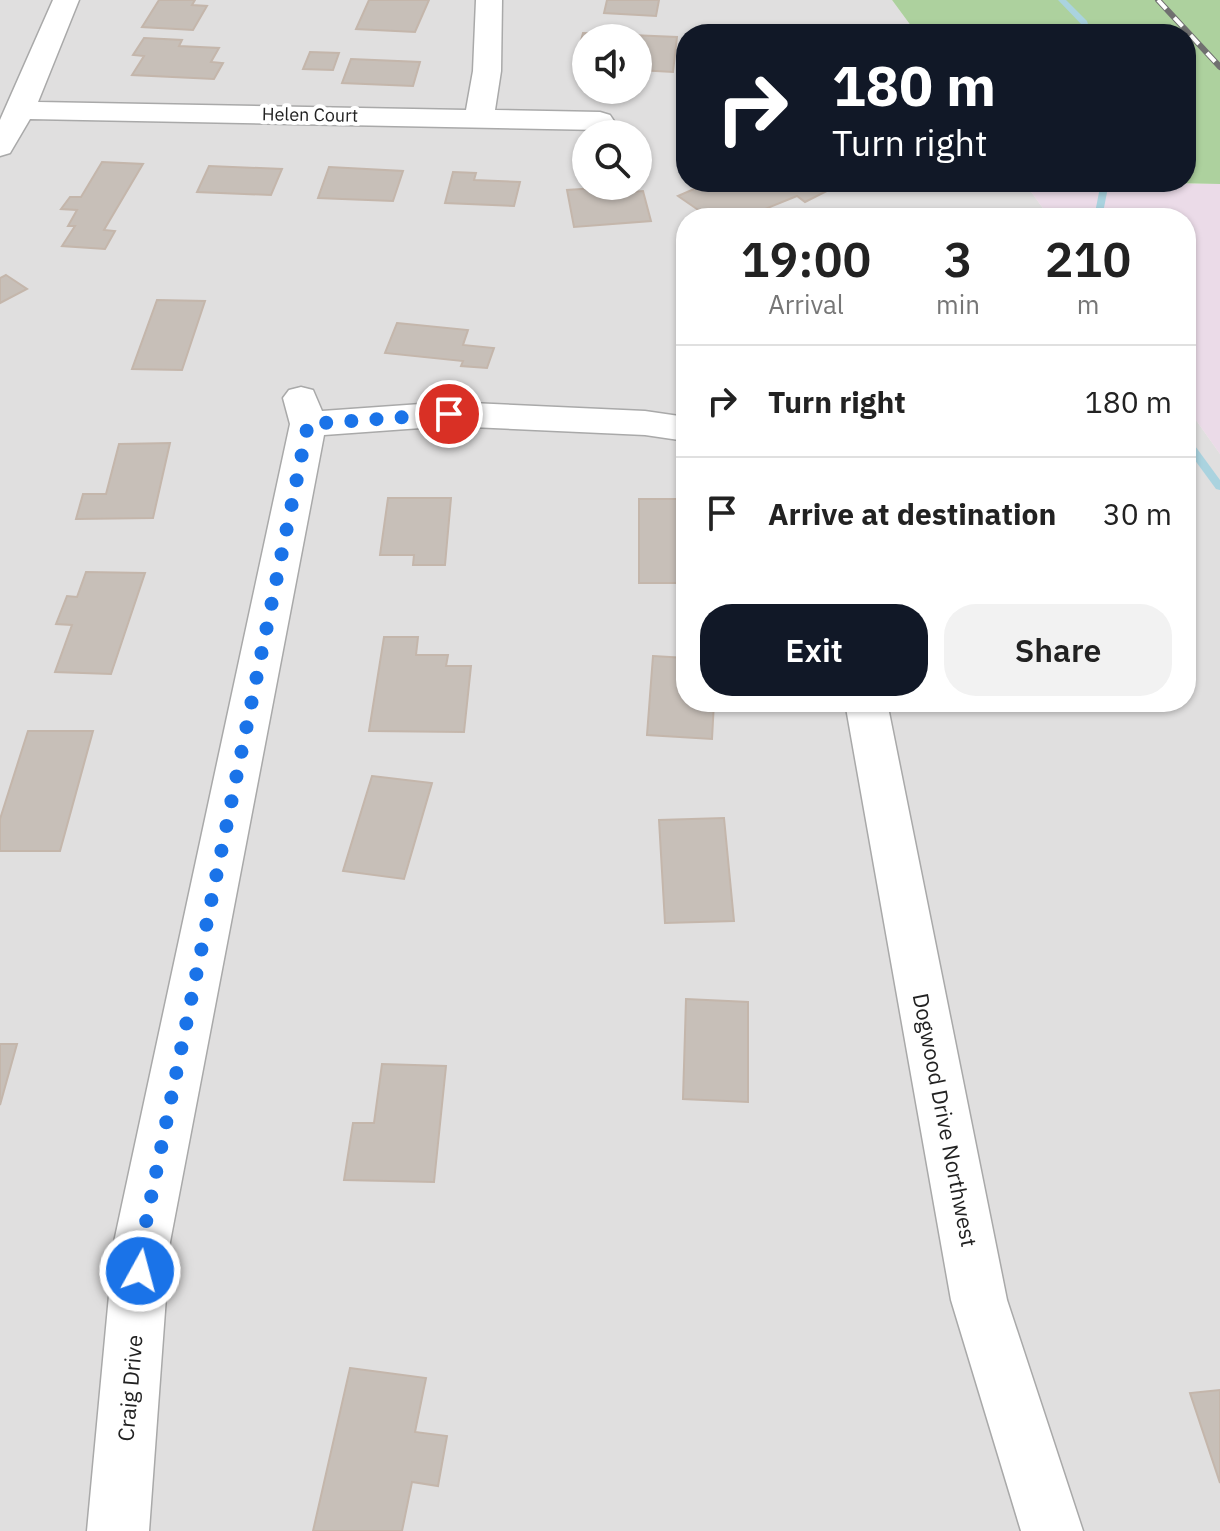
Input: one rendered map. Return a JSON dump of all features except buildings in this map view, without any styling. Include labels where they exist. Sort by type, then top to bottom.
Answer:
[{"type":"street","points":[[0,147],[20,110],[66,0]]},
{"type":"street","points":[[479,118],[487,71],[489,0]]},
{"type":"street","name":"Helen Court","points":[[20,110],[572,120]]},
{"type":"street","name":"Craig Drive","points":[[118,1531],[142,1242],[305,411],[449,414],[645,423],[676,428]]},
{"type":"street","name":"Dogwood Drive Northwest","points":[[868,712],[979,1300],[1052,1531]]},
{"type":"shaded area","points":[[0,0],[892,0],[910,24],[676,24],[676,192],[1031,192],[1043,208],[676,208],[676,712],[1196,712],[1196,420],[1220,454],[1220,1531],[0,1531]]},
{"type":"shaded area","points":[[1196,184],[1220,184],[1220,454],[1196,420],[1196,208],[1043,208],[1031,192],[1196,192]]},
{"type":"green space","points":[[892,0],[1220,0],[1220,184],[1196,184],[1196,24],[910,24]]},
{"type":"waterway","points":[[1062,0],[1084,24]]},
{"type":"waterway","points":[[1100,208],[1103,192]]},
{"type":"waterway","points":[[1196,455],[1220,487]]},
{"type":"railway","points":[[1158,0],[1180,24]]},
{"type":"railway","points":[[1196,41],[1220,67]]},
{"type":"route","points":[[140,1271],[142,1242],[308,424],[449,414]]}]
